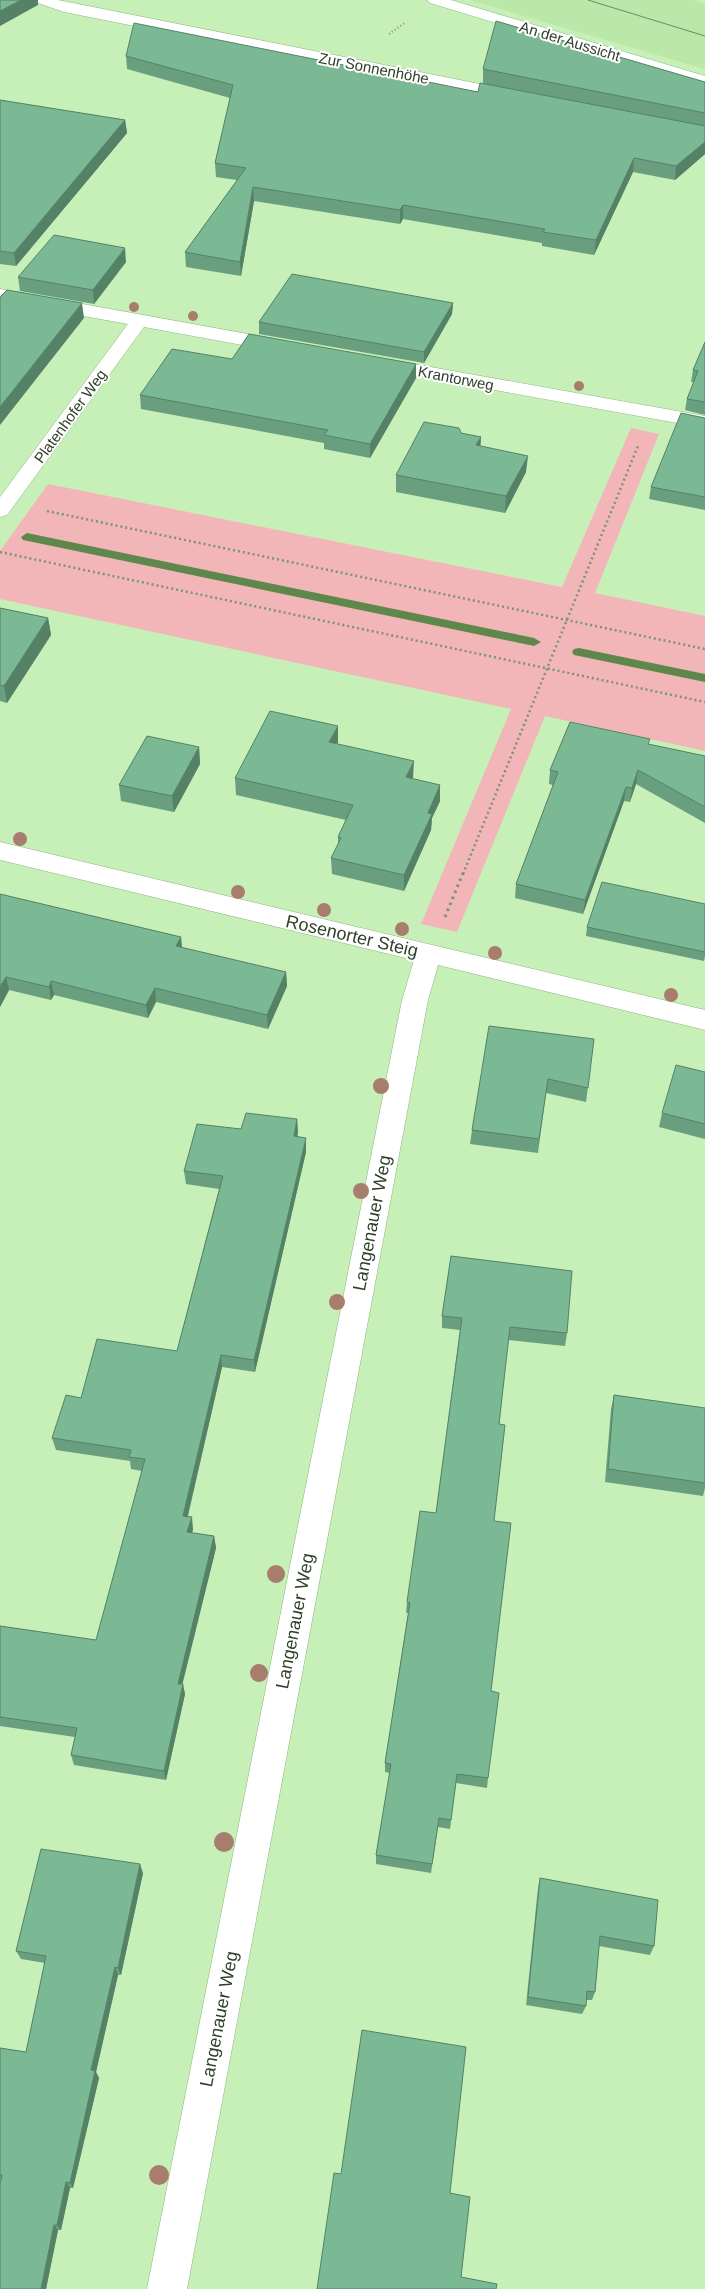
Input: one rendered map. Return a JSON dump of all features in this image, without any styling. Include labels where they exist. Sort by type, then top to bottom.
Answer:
[{"type":"street","name":"Zur Sonnenhöhe","points":[[43,0],[64,7],[534,100]]},
{"type":"street","name":"An der Aussicht","points":[[435,0],[705,81]]},
{"type":"street","points":[[0,295],[299,349]]},
{"type":"street","name":"Platenhofer Weg","points":[[3,507],[140,320]]},
{"type":"street","name":"Krantorweg","points":[[366,361],[705,422]]},
{"type":"street","name":"Rosenorter Steig","points":[[0,851],[705,1020]]},
{"type":"street","name":"Langenauer Weg","points":[[167,2289],[415,1000],[429,954]]},
{"type":"path","points":[[429,954],[651,413]]},
{"type":"path","points":[[3,507],[567,618],[705,649]]},
{"type":"path","points":[[0,552],[705,702]]},
{"type":"shaded area","points":[[470,0],[692,0],[705,4],[705,69]]},
{"type":"shaded area","points":[[631,428],[659,434],[595,593],[705,616],[705,751],[545,716],[457,932],[421,924],[511,709],[0,599],[0,551],[48,484],[562,587]]},
{"type":"building","points":[[0,0],[21,0],[0,11]]},
{"type":"building","points":[[496,21],[705,82],[705,113],[483,69]]},
{"type":"building","points":[[134,23],[478,92],[480,83],[705,126],[705,142],[676,166],[634,158],[596,240],[543,232],[545,229],[403,205],[400,210],[253,187],[240,262],[185,252],[246,168],[215,163],[233,85],[126,56]]},
{"type":"building","points":[[0,100],[125,120],[14,253],[0,251]]},
{"type":"building","points":[[54,235],[125,248],[93,290],[18,277]]},
{"type":"building","points":[[292,274],[453,303],[424,352],[259,322]]},
{"type":"building","points":[[7,290],[82,303],[0,407],[0,297]]},
{"type":"building","points":[[249,334],[416,364],[370,444],[324,435],[328,430],[140,395],[172,349],[232,359]]},
{"type":"building","points":[[705,342],[705,402],[687,399],[698,371],[693,370]]},
{"type":"building","points":[[681,413],[705,418],[705,497],[651,487]]},
{"type":"building","points":[[424,422],[459,428],[461,433],[481,437],[476,445],[528,456],[506,496],[396,475]]},
{"type":"building","points":[[0,608],[48,618],[4,686],[0,685]]},
{"type":"building","points":[[270,711],[338,726],[329,742],[414,761],[406,777],[440,785],[428,813],[432,814],[404,875],[331,858],[341,838],[338,837],[353,805],[235,778]]},
{"type":"building","points":[[570,722],[650,739],[648,744],[705,756],[705,807],[638,770],[632,788],[626,787],[585,900],[516,884],[558,772],[550,770]]},
{"type":"building","points":[[147,736],[199,747],[172,796],[119,785]]},
{"type":"building","points":[[602,882],[705,904],[705,952],[587,927]]},
{"type":"building","points":[[0,894],[181,937],[176,946],[286,972],[267,1015],[155,988],[146,1005],[51,981],[49,987],[6,977],[0,987]]},
{"type":"building","points":[[489,1026],[594,1039],[588,1088],[548,1079],[539,1139],[472,1130]]},
{"type":"building","points":[[676,1065],[705,1072],[705,1124],[662,1113]]},
{"type":"building","points":[[246,1113],[297,1119],[294,1136],[306,1138],[254,1360],[221,1355],[183,1516],[192,1517],[187,1532],[214,1536],[178,1684],[183,1684],[164,1771],[71,1755],[77,1728],[0,1717],[0,1626],[96,1640],[145,1459],[129,1457],[131,1450],[52,1438],[66,1395],[81,1398],[97,1339],[177,1351],[223,1176],[184,1171],[197,1124],[241,1129]]},
{"type":"building","points":[[451,1256],[572,1271],[567,1333],[510,1327],[499,1424],[505,1425],[494,1521],[511,1523],[491,1691],[499,1693],[488,1778],[457,1774],[451,1820],[439,1818],[432,1864],[376,1855],[391,1764],[385,1763],[410,1603],[407,1602],[420,1511],[436,1513],[462,1318],[442,1316]]},
{"type":"building","points":[[614,1395],[705,1408],[705,1483],[608,1469]]},
{"type":"building","points":[[41,1849],[140,1864],[118,1968],[115,1967],[91,2070],[95,2071],[70,2183],[66,2182],[57,2225],[54,2225],[41,2289],[0,2289],[0,2184],[2,2175],[0,2175],[0,2048],[26,2052],[46,1956],[16,1951]]},
{"type":"building","points":[[540,1878],[658,1900],[654,1946],[600,1936],[595,1992],[587,1991],[586,2006],[528,1997]]},
{"type":"building","points":[[362,2030],[466,2047],[450,2193],[470,2197],[461,2277],[497,2284],[496,2289],[317,2289],[334,2173],[341,2174]]},
{"type":"waterway","points":[[27,537],[534,642]]},
{"type":"waterway","points":[[579,652],[705,678]]},
{"type":"tram line","points":[[588,0],[705,36]]}]
